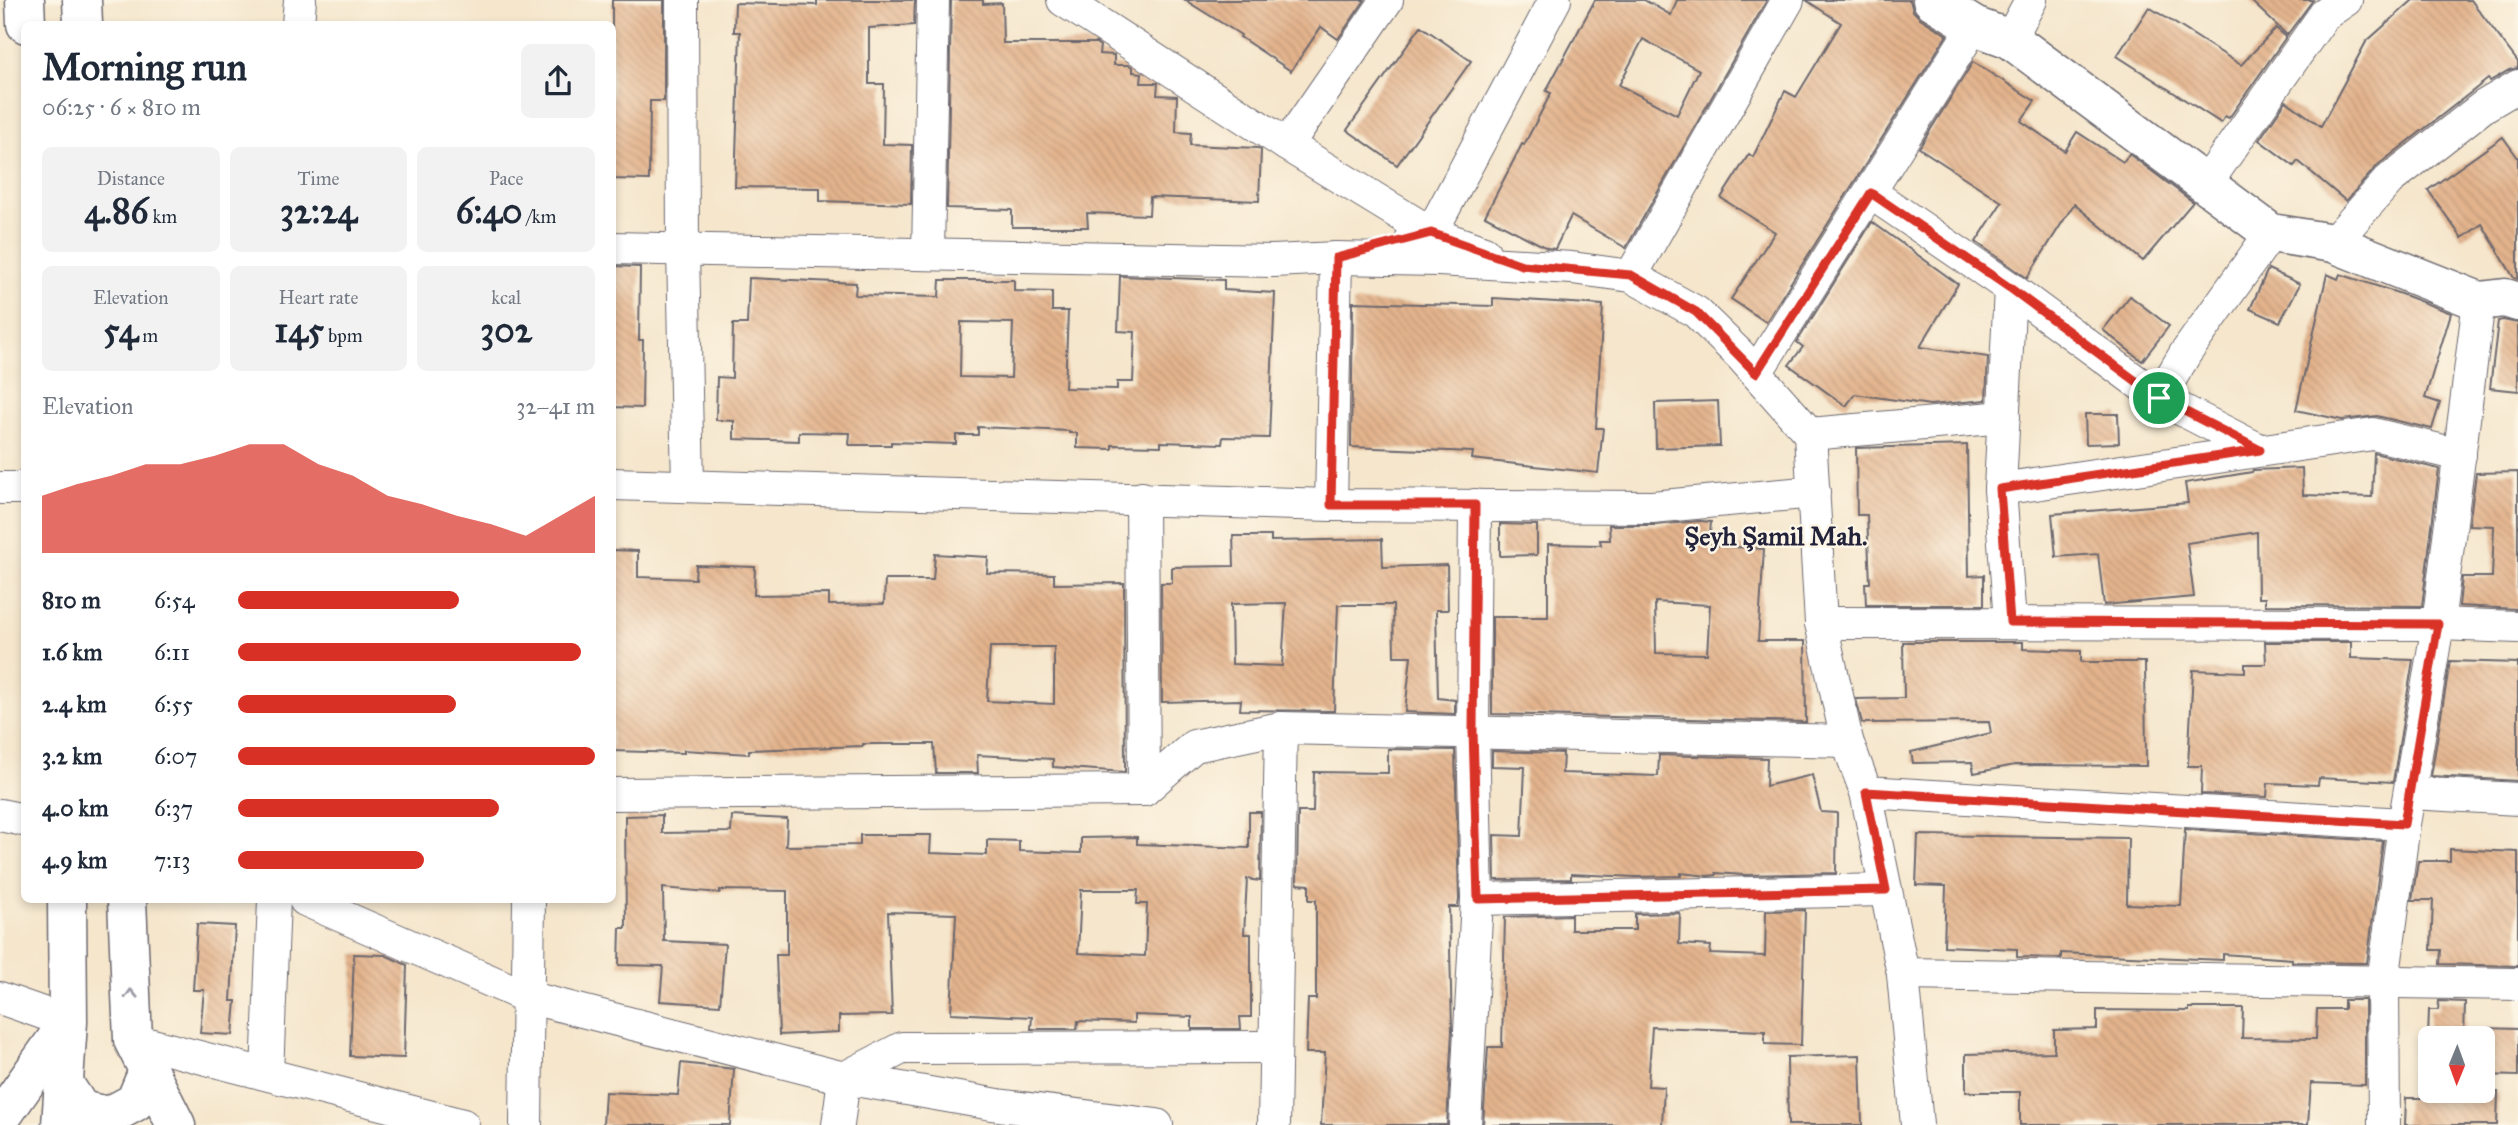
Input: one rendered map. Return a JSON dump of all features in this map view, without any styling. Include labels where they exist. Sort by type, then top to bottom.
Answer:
[{"type":"main road","points":[[26,0],[26,21]]},
{"type":"main road","points":[[82,0],[83,21]]},
{"type":"main road","points":[[1932,0],[1974,26],[2010,38],[2271,233],[2333,243],[2505,298]]},
{"type":"main road","points":[[61,1125],[68,1022],[67,903]]},
{"type":"main road","points":[[64,1084],[81,1110],[108,1116],[135,1102],[140,1055],[127,903]]},
{"type":"main road","points":[[0,1119],[68,1022]]},
{"type":"main road","points":[[140,1055],[176,1125]]},
{"type":"street","points":[[298,21],[300,0]]},
{"type":"street","points":[[682,0],[682,250],[688,486]]},
{"type":"street","points":[[928,253],[933,0]]},
{"type":"street","points":[[1063,0],[1106,12],[1287,145],[1431,233],[1522,265]]},
{"type":"street","points":[[1287,145],[1387,0]]},
{"type":"street","points":[[1336,258],[1431,233],[1555,0]]},
{"type":"street","points":[[1631,275],[1788,0]]},
{"type":"street","points":[[2010,38],[2031,0]]},
{"type":"street","points":[[2205,185],[2324,15],[2346,0]]},
{"type":"street","points":[[1756,373],[1974,26]]},
{"type":"street","points":[[2333,243],[2389,180],[2484,106],[2518,86]]},
{"type":"street","points":[[1871,193],[2010,288],[2159,398],[2260,450]]},
{"type":"street","points":[[2159,398],[2185,354],[2271,233]]},
{"type":"street","points":[[616,248],[1273,261],[1336,258],[1439,260],[1631,275],[1696,312],[1810,433],[1821,623],[1847,741],[1866,792],[1903,974],[1917,1125]]},
{"type":"street","points":[[1331,505],[1336,258]]},
{"type":"street","points":[[2010,288],[2000,489],[2010,622]]},
{"type":"street","points":[[2384,1125],[2383,982],[2404,824],[2438,624],[2460,455],[2505,298]]},
{"type":"street","points":[[1810,433],[2004,417]]},
{"type":"street","points":[[2000,489],[2373,433],[2460,455]]},
{"type":"street","points":[[616,484],[1331,505],[1652,507],[1814,492]]},
{"type":"street","points":[[0,488],[21,488]]},
{"type":"street","points":[[1142,499],[1143,790]]},
{"type":"street","points":[[1465,1125],[1478,899],[1473,731],[1475,505]]},
{"type":"street","points":[[1821,623],[2438,624],[2518,627]]},
{"type":"street","points":[[616,794],[1143,790],[1194,746],[1281,727],[1847,741]]},
{"type":"street","points":[[1274,1125],[1281,727]]},
{"type":"street","points":[[1866,792],[2404,824]]},
{"type":"street","points":[[2410,793],[2518,799]]},
{"type":"street","points":[[0,815],[21,819]]},
{"type":"street","points":[[1478,899],[1886,890]]},
{"type":"street","points":[[267,1074],[274,903]]},
{"type":"street","points":[[312,903],[527,997],[844,1078],[998,1105],[1157,1125]]},
{"type":"street","points":[[526,1125],[528,903]]},
{"type":"street","points":[[1903,974],[2518,985]]},
{"type":"street","points":[[0,998],[68,1022]]},
{"type":"street","points":[[844,1078],[902,1048],[1275,1047]]},
{"type":"street","points":[[140,1055],[267,1074],[463,1125]]},
{"type":"street","points":[[838,1125],[844,1078]]},
{"type":"building","points":[[612,0],[664,0],[664,101],[650,101],[649,180],[616,179],[616,21],[612,21]]},
{"type":"building","points":[[817,0],[915,0],[914,25],[869,28],[869,84],[884,84],[883,144],[912,145],[911,204],[820,201],[820,188],[735,187],[740,32],[734,32],[735,3],[817,5]]},
{"type":"building","points":[[951,0],[983,0],[983,4],[1002,3],[1003,43],[1096,43],[1100,46],[1099,54],[1114,55],[1114,65],[1129,65],[1133,67],[1133,72],[1142,73],[1141,83],[1158,83],[1157,95],[1177,96],[1176,132],[1191,133],[1190,145],[1258,148],[1261,150],[1259,201],[1150,197],[1149,215],[1087,213],[1088,227],[1012,227],[1012,210],[947,208]]},
{"type":"building","points":[[1185,0],[1365,0],[1338,39],[1321,27],[1291,71]]},
{"type":"building","points":[[1595,0],[1644,0],[1671,15],[1677,0],[1767,0],[1626,248],[1571,216],[1555,249],[1547,248],[1485,216],[1551,93],[1546,91]],"holes":[[[1643,39],[1699,70],[1677,115],[1619,85]]]},
{"type":"building","points":[[1806,0],[1910,0],[1913,11],[1920,18],[1947,35],[1766,322],[1731,299],[1775,232],[1721,198],[1749,154],[1753,157],[1785,91],[1796,97],[1841,23]]},
{"type":"building","points":[[2250,0],[2313,0],[2287,35]]},
{"type":"building","points":[[2413,0],[2471,0],[2518,62],[2518,68],[2490,81],[2488,79],[2378,165],[2346,201],[2298,161],[2294,166],[2259,140],[2286,101],[2321,126],[2366,42]]},
{"type":"building","points":[[2149,7],[2241,65],[2276,28],[2286,37],[2229,118],[2225,116],[2221,123],[2117,56]]},
{"type":"building","points":[[1421,26],[1471,61],[1397,165],[1347,130]]},
{"type":"building","points":[[1973,62],[2035,101],[2021,121],[2065,151],[2077,132],[2123,162],[2129,154],[2193,202],[2143,261],[2074,204],[2027,278],[1976,242],[2002,202],[1919,148]]},
{"type":"building","points":[[2503,137],[2518,158],[2518,279],[2514,278],[2482,224],[2462,238],[2428,190]]},
{"type":"building","points":[[1872,222],[1958,284],[1920,347],[1988,357],[1986,400],[1930,405],[1855,394],[1846,406],[1789,365],[1803,347],[1797,342]]},
{"type":"building","points":[[616,266],[640,267],[642,408],[616,407]]},
{"type":"building","points":[[2268,269],[2300,284],[2280,322],[2250,309]]},
{"type":"building","points":[[2327,274],[2338,279],[2340,274],[2451,313],[2425,398],[2440,403],[2432,429],[2377,416],[2342,420],[2296,410]]},
{"type":"building","points":[[1120,276],[1224,280],[1224,290],[1275,293],[1269,438],[1223,437],[1222,444],[1161,442],[1161,446],[1112,445],[1112,449],[1077,448],[1077,433],[1069,431],[978,427],[978,435],[956,435],[956,444],[891,442],[891,445],[849,445],[850,433],[799,432],[799,441],[734,439],[734,421],[716,420],[717,377],[732,378],[733,324],[747,324],[749,278],[856,283],[855,295],[939,297],[940,280],[1014,280],[1014,291],[1052,292],[1052,311],[1068,311],[1065,388],[1117,389],[1117,382],[1133,382],[1135,332],[1118,331]],"holes":[[[961,322],[1013,323],[1011,378],[960,377]]]},
{"type":"building","points":[[2130,296],[2169,326],[2142,361],[2103,330]]},
{"type":"building","points":[[1493,298],[1603,305],[1596,428],[1603,428],[1598,473],[1472,459],[1473,452],[1351,447],[1353,302],[1493,306]]},
{"type":"building","points":[[2498,321],[2518,323],[2518,391],[2490,388]]},
{"type":"building","points":[[1718,401],[1720,446],[1656,448],[1655,403]]},
{"type":"building","points":[[2085,414],[2118,414],[2119,443],[2086,444]]},
{"type":"building","points":[[1967,445],[1969,576],[1984,575],[1984,605],[1866,605],[1865,583],[1870,583],[1867,515],[1857,515],[1856,448]]},
{"type":"building","points":[[2374,453],[2439,469],[2422,606],[2265,605],[2265,598],[2258,598],[2257,532],[2187,543],[2194,597],[2104,605],[2098,554],[2056,557],[2052,514],[2188,503],[2185,483],[2253,470],[2302,468],[2303,495],[2372,497]]},
{"type":"building","points":[[2518,472],[2518,609],[2459,606],[2462,577],[2492,577],[2494,526],[2469,525],[2476,473]]},
{"type":"building","points":[[1711,522],[1709,545],[1764,549],[1758,641],[1805,641],[1806,722],[1492,714],[1492,617],[1548,617],[1548,544],[1601,545],[1600,540],[1610,540],[1609,525]],"holes":[[[1655,602],[1710,605],[1707,654],[1656,653]]]},
{"type":"building","points":[[1500,524],[1537,525],[1537,555],[1500,556]]},
{"type":"building","points":[[1233,536],[1271,536],[1271,541],[1382,539],[1383,567],[1447,565],[1448,610],[1436,610],[1438,698],[1455,700],[1455,714],[1405,712],[1411,656],[1394,656],[1393,605],[1338,605],[1334,711],[1240,710],[1241,700],[1162,702],[1161,583],[1172,583],[1172,567],[1234,566]],"holes":[[[1286,603],[1282,666],[1232,664],[1231,604]]]},
{"type":"building","points":[[616,550],[638,551],[638,577],[695,579],[696,565],[755,567],[754,595],[829,594],[829,605],[884,604],[885,580],[933,580],[935,554],[988,557],[987,573],[1054,574],[1054,584],[1124,583],[1125,772],[1053,767],[1053,759],[977,755],[978,773],[936,773],[934,744],[863,744],[749,750],[749,754],[684,750],[684,753],[616,751]],"holes":[[[990,647],[1054,647],[1054,704],[987,701]]]},
{"type":"building","points":[[1903,642],[2023,642],[2023,649],[2081,651],[2081,662],[2145,662],[2146,766],[2015,765],[1974,773],[1972,762],[1913,763],[1911,752],[1991,733],[1989,722],[1862,723],[1856,699],[1904,698]]},
{"type":"building","points":[[2265,642],[2351,642],[2351,658],[2413,660],[2393,782],[2319,778],[2318,785],[2268,783],[2267,797],[2201,794],[2202,766],[2188,766],[2193,670],[2245,672],[2245,664],[2266,664]]},
{"type":"building","points":[[2450,661],[2518,663],[2518,781],[2431,776]]},
{"type":"building","points":[[1388,749],[1455,750],[1459,899],[1458,907],[1449,907],[1452,1030],[1447,1125],[1321,1125],[1325,1053],[1306,1053],[1308,999],[1316,999],[1316,900],[1309,900],[1309,885],[1297,884],[1298,812],[1313,812],[1314,772],[1388,773]]},
{"type":"building","points":[[1492,751],[1563,753],[1562,773],[1658,776],[1659,755],[1767,758],[1766,786],[1812,775],[1821,812],[1837,813],[1836,873],[1716,873],[1708,876],[1681,873],[1681,876],[1636,877],[1571,874],[1571,879],[1495,880],[1494,835],[1522,836],[1525,767],[1492,766]]},
{"type":"building","points":[[1249,812],[1261,812],[1260,881],[1247,879],[1244,934],[1251,934],[1251,1017],[1240,1017],[1241,1029],[1192,1029],[1192,1017],[1134,1015],[1134,1023],[1078,1021],[1077,1029],[1031,1029],[1032,1017],[951,1013],[956,914],[888,912],[892,1015],[839,1016],[839,1032],[779,1035],[776,955],[787,955],[787,891],[720,890],[720,893],[663,888],[664,941],[725,944],[720,1005],[660,1001],[663,966],[619,965],[620,928],[626,928],[625,816],[662,815],[662,833],[731,832],[732,816],[787,819],[786,846],[860,845],[860,835],[931,835],[930,853],[987,855],[987,840],[1019,841],[1019,851],[1081,853],[1081,838],[1137,837],[1137,844],[1249,848]],"holes":[[[1081,890],[1138,890],[1137,904],[1147,904],[1145,956],[1078,953]]]},
{"type":"building","points":[[2185,829],[2383,841],[2367,963],[2292,962],[2292,959],[2223,954],[2223,960],[2061,953],[2061,958],[2017,957],[2017,949],[1944,946],[1946,886],[1916,885],[1918,835],[2128,838],[2127,904],[2181,906]]},
{"type":"building","points":[[2450,849],[2518,852],[2518,966],[2440,964],[2441,950],[2431,950],[2433,900],[2412,900],[2418,861],[2450,861]]},
{"type":"building","points":[[1805,910],[1801,1045],[1765,1044],[1765,1031],[1652,1027],[1648,1086],[1664,1087],[1662,1125],[1483,1125],[1488,1047],[1502,1047],[1505,917],[1571,915],[1571,930],[1635,930],[1635,914],[1680,913],[1679,944],[1711,946],[1710,954],[1765,956],[1766,911]]},
{"type":"building","points":[[197,924],[235,926],[231,1001],[236,1001],[233,1035],[200,1033],[204,990],[193,990]]},
{"type":"building","points":[[354,954],[385,955],[407,965],[404,1058],[350,1056]]},
{"type":"building","points":[[2344,1000],[2365,1000],[2365,1085],[2311,1083],[2308,1125],[2020,1125],[2020,1092],[1966,1092],[1966,1054],[2054,1052],[2054,1030],[2097,1029],[2097,1010],[2189,1011],[2189,1008],[2243,1008],[2242,1038],[2316,1039],[2317,1009],[2344,1009]]},
{"type":"building","points":[[2439,1001],[2465,1002],[2464,1026],[2428,1026],[2429,1010],[2438,1010]]},
{"type":"building","points":[[2496,1028],[2518,1029],[2518,1076],[2496,1075]]},
{"type":"building","points":[[1860,1055],[1862,1125],[1788,1125],[1787,1057]]},
{"type":"building","points":[[681,1063],[734,1069],[730,1125],[603,1125],[605,1092],[678,1095]]},
{"type":"building","points":[[2498,1092],[2497,1125],[2405,1125],[2406,1098],[2418,1098],[2418,1103],[2495,1103]]},
{"type":"district","name":"Şeyh Şamil Mah.","points":[[1776,536]]},
{"type":"route","points":[[1871,193],[2010,288],[2159,398],[2260,450],[2000,489],[2010,622],[2438,624],[2404,824],[1866,792],[1886,890],[1478,899],[1473,731],[1475,505],[1331,505],[1336,258],[1431,233],[1522,265],[1631,275],[1696,312],[1756,373],[1871,193]]}]
